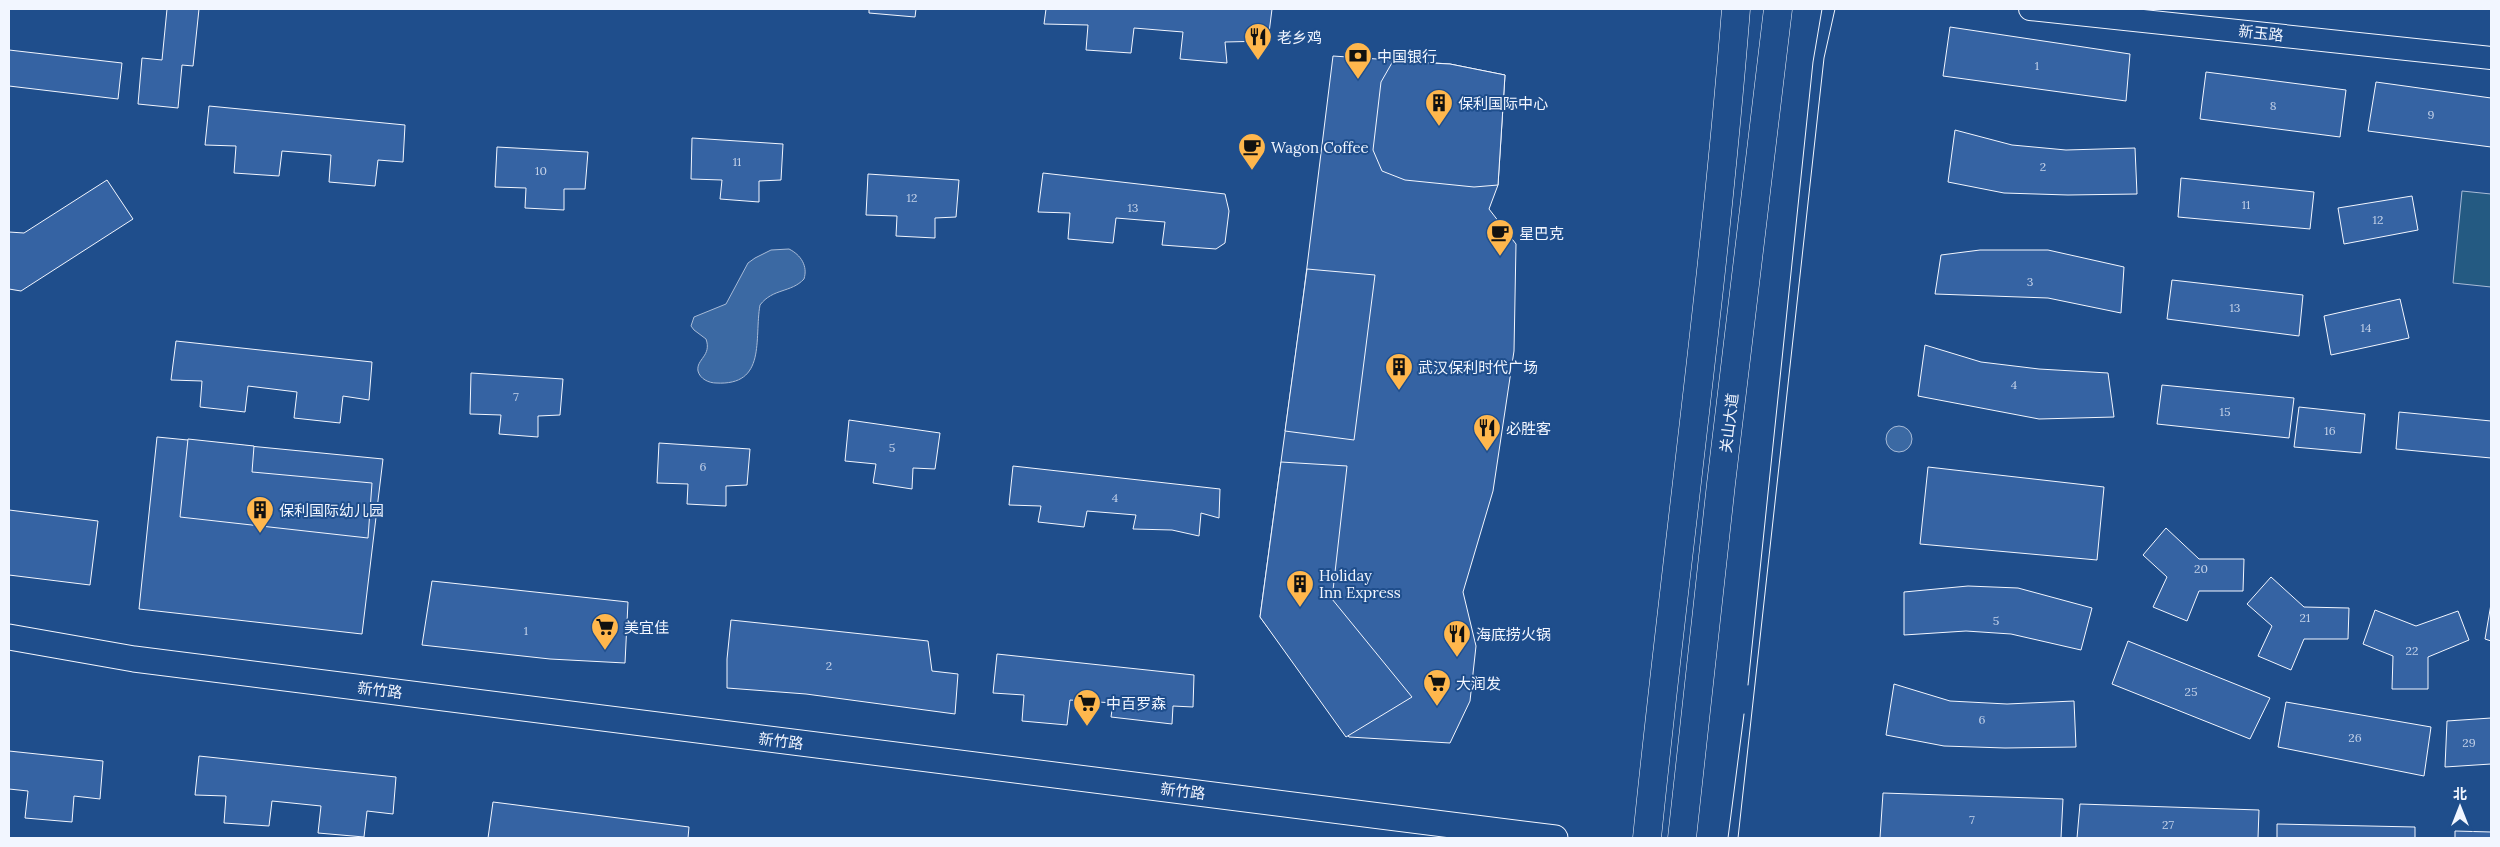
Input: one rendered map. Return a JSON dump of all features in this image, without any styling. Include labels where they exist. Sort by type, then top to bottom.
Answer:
[{"type":"main road","points":[[1647,838],[1666,647],[1727,117],[1736,9]]},
{"type":"main road","name":"关山大道","points":[[1682,838],[1778,9]]},
{"type":"main road","name":"新竹路","points":[[9,637],[134,659],[1555,838]]},
{"type":"street","name":"新玉路","points":[[2030,9],[2491,58]]},
{"type":"shaded area","points":[[2462,191],[2491,194],[2491,287],[2453,283]]},
{"type":"shaded area","points":[[789,249],[797,254],[804,265],[804,279],[793,287],[776,293],[760,305],[757,345],[751,369],[744,377],[732,382],[713,383],[705,380],[699,374],[698,367],[706,353],[706,339],[691,326],[694,317],[726,304],[748,263],[771,250]]},
{"type":"shaded area","points":[[1899,426],[1908,430],[1912,439],[1908,448],[1899,452],[1890,448],[1886,439],[1890,430]]},
{"type":"building","points":[[167,9],[199,9],[193,66],[182,65],[178,108],[138,104],[142,58],[162,60]]},
{"type":"building","points":[[869,9],[916,9],[915,17],[869,13]]},
{"type":"building","points":[[1046,9],[1272,9],[1268,41],[1225,42],[1227,63],[1180,59],[1183,32],[1134,28],[1131,53],[1086,50],[1088,25],[1044,24]]},
{"type":"building","points":[[1950,27],[2130,54],[2126,101],[1943,76]]},
{"type":"building","points":[[9,50],[122,63],[118,99],[9,86]]},
{"type":"building","name":"武汉保利时代广场","points":[[1333,56],[1450,64],[1505,75],[1498,185],[1489,209],[1516,244],[1514,351],[1493,491],[1463,592],[1476,646],[1470,701],[1450,743],[1349,737],[1260,617],[1303,299]]},
{"type":"building","name":"保利国际中心","points":[[1393,61],[1450,64],[1505,75],[1498,185],[1474,187],[1405,180],[1382,171],[1373,150],[1381,82]]},
{"type":"building","points":[[2206,72],[2346,90],[2340,137],[2200,119]]},
{"type":"building","points":[[2376,82],[2491,98],[2491,147],[2368,131]]},
{"type":"building","points":[[209,106],[405,125],[403,162],[378,160],[375,186],[329,182],[331,155],[282,151],[279,176],[234,173],[236,146],[205,145]]},
{"type":"building","points":[[1955,130],[2012,145],[2066,150],[2135,148],[2137,194],[2068,195],[2004,193],[1948,182]]},
{"type":"building","points":[[692,138],[783,144],[781,180],[759,181],[759,202],[720,199],[722,180],[691,179]]},
{"type":"building","points":[[497,147],[588,152],[585,189],[564,189],[564,210],[525,208],[526,188],[495,187]]},
{"type":"building","points":[[1043,173],[1225,194],[1229,211],[1225,243],[1216,249],[1162,245],[1165,222],[1116,218],[1113,243],[1068,239],[1070,213],[1038,212]]},
{"type":"building","points":[[868,174],[959,180],[956,217],[935,218],[935,238],[896,236],[897,216],[866,215]]},
{"type":"building","points":[[2181,178],[2314,192],[2310,229],[2178,217]]},
{"type":"building","points":[[107,180],[133,219],[21,291],[9,289],[9,232],[24,233]]},
{"type":"building","points":[[2412,196],[2418,230],[2344,244],[2338,208]]},
{"type":"building","points":[[1980,250],[2048,250],[2124,267],[2121,313],[2048,298],[1935,294],[1941,255]]},
{"type":"building","points":[[1307,269],[1375,275],[1354,440],[1285,431]]},
{"type":"building","points":[[2172,280],[2303,295],[2299,336],[2167,319]]},
{"type":"building","points":[[2400,299],[2409,338],[2331,355],[2324,316]]},
{"type":"building","points":[[176,341],[372,362],[369,400],[343,396],[340,423],[294,418],[297,392],[248,386],[245,412],[200,407],[202,381],[171,380]]},
{"type":"building","points":[[1925,345],[1981,362],[2039,369],[2108,373],[2114,417],[2039,419],[1918,396]]},
{"type":"building","points":[[471,373],[563,379],[560,415],[538,416],[538,437],[499,434],[501,415],[470,414]]},
{"type":"building","points":[[2162,385],[2294,398],[2289,438],[2157,424]]},
{"type":"building","points":[[2299,407],[2365,414],[2361,453],[2294,447]]},
{"type":"building","points":[[2399,412],[2491,421],[2491,458],[2396,449]]},
{"type":"building","points":[[849,420],[940,433],[935,469],[913,468],[912,489],[873,483],[876,464],[845,461]]},
{"type":"building","name":"保利国际幼儿园","points":[[157,437],[383,459],[362,634],[139,609]]},
{"type":"building","points":[[188,439],[254,446],[252,472],[372,483],[368,538],[180,517]]},
{"type":"building","points":[[659,443],[750,449],[747,485],[726,486],[726,506],[687,504],[688,484],[657,483]]},
{"type":"building","name":"Holiday Inn Express","points":[[1281,462],[1347,466],[1332,599],[1412,697],[1346,737],[1260,617]]},
{"type":"building","points":[[1013,466],[1220,489],[1219,518],[1201,513],[1199,536],[1172,530],[1133,529],[1136,515],[1087,511],[1084,527],[1038,522],[1041,506],[1009,505]]},
{"type":"building","points":[[1928,467],[2104,487],[2097,560],[1920,544]]},
{"type":"building","points":[[9,510],[98,521],[90,585],[9,575]]},
{"type":"building","points":[[2166,528],[2199,559],[2244,559],[2243,591],[2199,591],[2187,621],[2153,607],[2167,577],[2143,555]]},
{"type":"building","points":[[2271,577],[2304,607],[2349,608],[2348,639],[2304,639],[2291,670],[2258,656],[2272,626],[2247,604]]},
{"type":"building","points":[[432,581],[628,602],[625,663],[550,659],[422,645]]},
{"type":"building","points":[[1968,586],[2018,588],[2092,608],[2081,650],[2011,634],[1966,631],[1904,635],[1904,592]]},
{"type":"building","points":[[2491,604],[2491,641],[2485,639]]},
{"type":"building","points":[[2375,610],[2416,626],[2458,611],[2469,640],[2428,657],[2428,689],[2392,689],[2393,656],[2363,644]]},
{"type":"building","points":[[731,620],[928,641],[932,671],[958,674],[955,714],[806,694],[727,688],[727,659]]},
{"type":"building","points":[[2128,641],[2270,698],[2250,739],[2112,684]]},
{"type":"building","points":[[997,654],[1194,675],[1193,707],[1173,706],[1172,724],[1111,717],[1113,703],[1070,700],[1067,725],[1022,721],[1024,695],[993,693]]},
{"type":"building","points":[[1894,684],[1950,701],[2007,704],[2074,701],[2076,747],[2005,748],[1944,746],[1886,735]]},
{"type":"building","points":[[2286,702],[2431,727],[2424,776],[2278,747]]},
{"type":"building","points":[[2491,718],[2491,764],[2445,767],[2447,721]]},
{"type":"building","points":[[9,751],[103,761],[100,799],[74,796],[72,822],[25,818],[28,791],[9,789]]},
{"type":"building","points":[[199,756],[396,777],[393,814],[367,811],[364,837],[318,833],[321,806],[272,801],[269,826],[224,823],[226,796],[195,795]]},
{"type":"building","points":[[1883,793],[2063,799],[2061,838],[1880,838]]},
{"type":"building","points":[[493,802],[689,827],[688,838],[488,838]]},
{"type":"building","points":[[2080,804],[2259,810],[2258,838],[2077,838]]},
{"type":"building","points":[[2277,824],[2415,827],[2415,838],[2277,838]]},
{"type":"building","points":[[2455,831],[2491,832],[2491,838],[2455,838]]},
{"type":"tram line","points":[[1748,685],[1813,62],[1822,9]]},
{"type":"tram line","points":[[1738,838],[1824,58],[1835,9]]},
{"type":"tram line","points":[[1728,838],[1744,714]]},
{"type":"place","name":"老乡鸡","points":[[1258,61]]},
{"type":"place","name":"中国银行","points":[[1358,80]]},
{"type":"place","name":"保利国际中心","points":[[1439,127]]},
{"type":"place","name":"Wagon Coffee","points":[[1252,171]]},
{"type":"place","name":"星巴克","points":[[1500,257]]},
{"type":"place","name":"武汉保利时代广场","points":[[1399,391]]},
{"type":"place","name":"必胜客","points":[[1487,452]]},
{"type":"place","name":"保利国际幼儿园","points":[[260,534]]},
{"type":"place","name":"Holiday Inn Express","points":[[1300,608]]},
{"type":"place","name":"美宜佳","points":[[605,651]]},
{"type":"place","name":"海底捞火锅","points":[[1457,658]]},
{"type":"place","name":"大润发","points":[[1437,707]]},
{"type":"place","name":"中百罗森","points":[[1087,727]]}]
